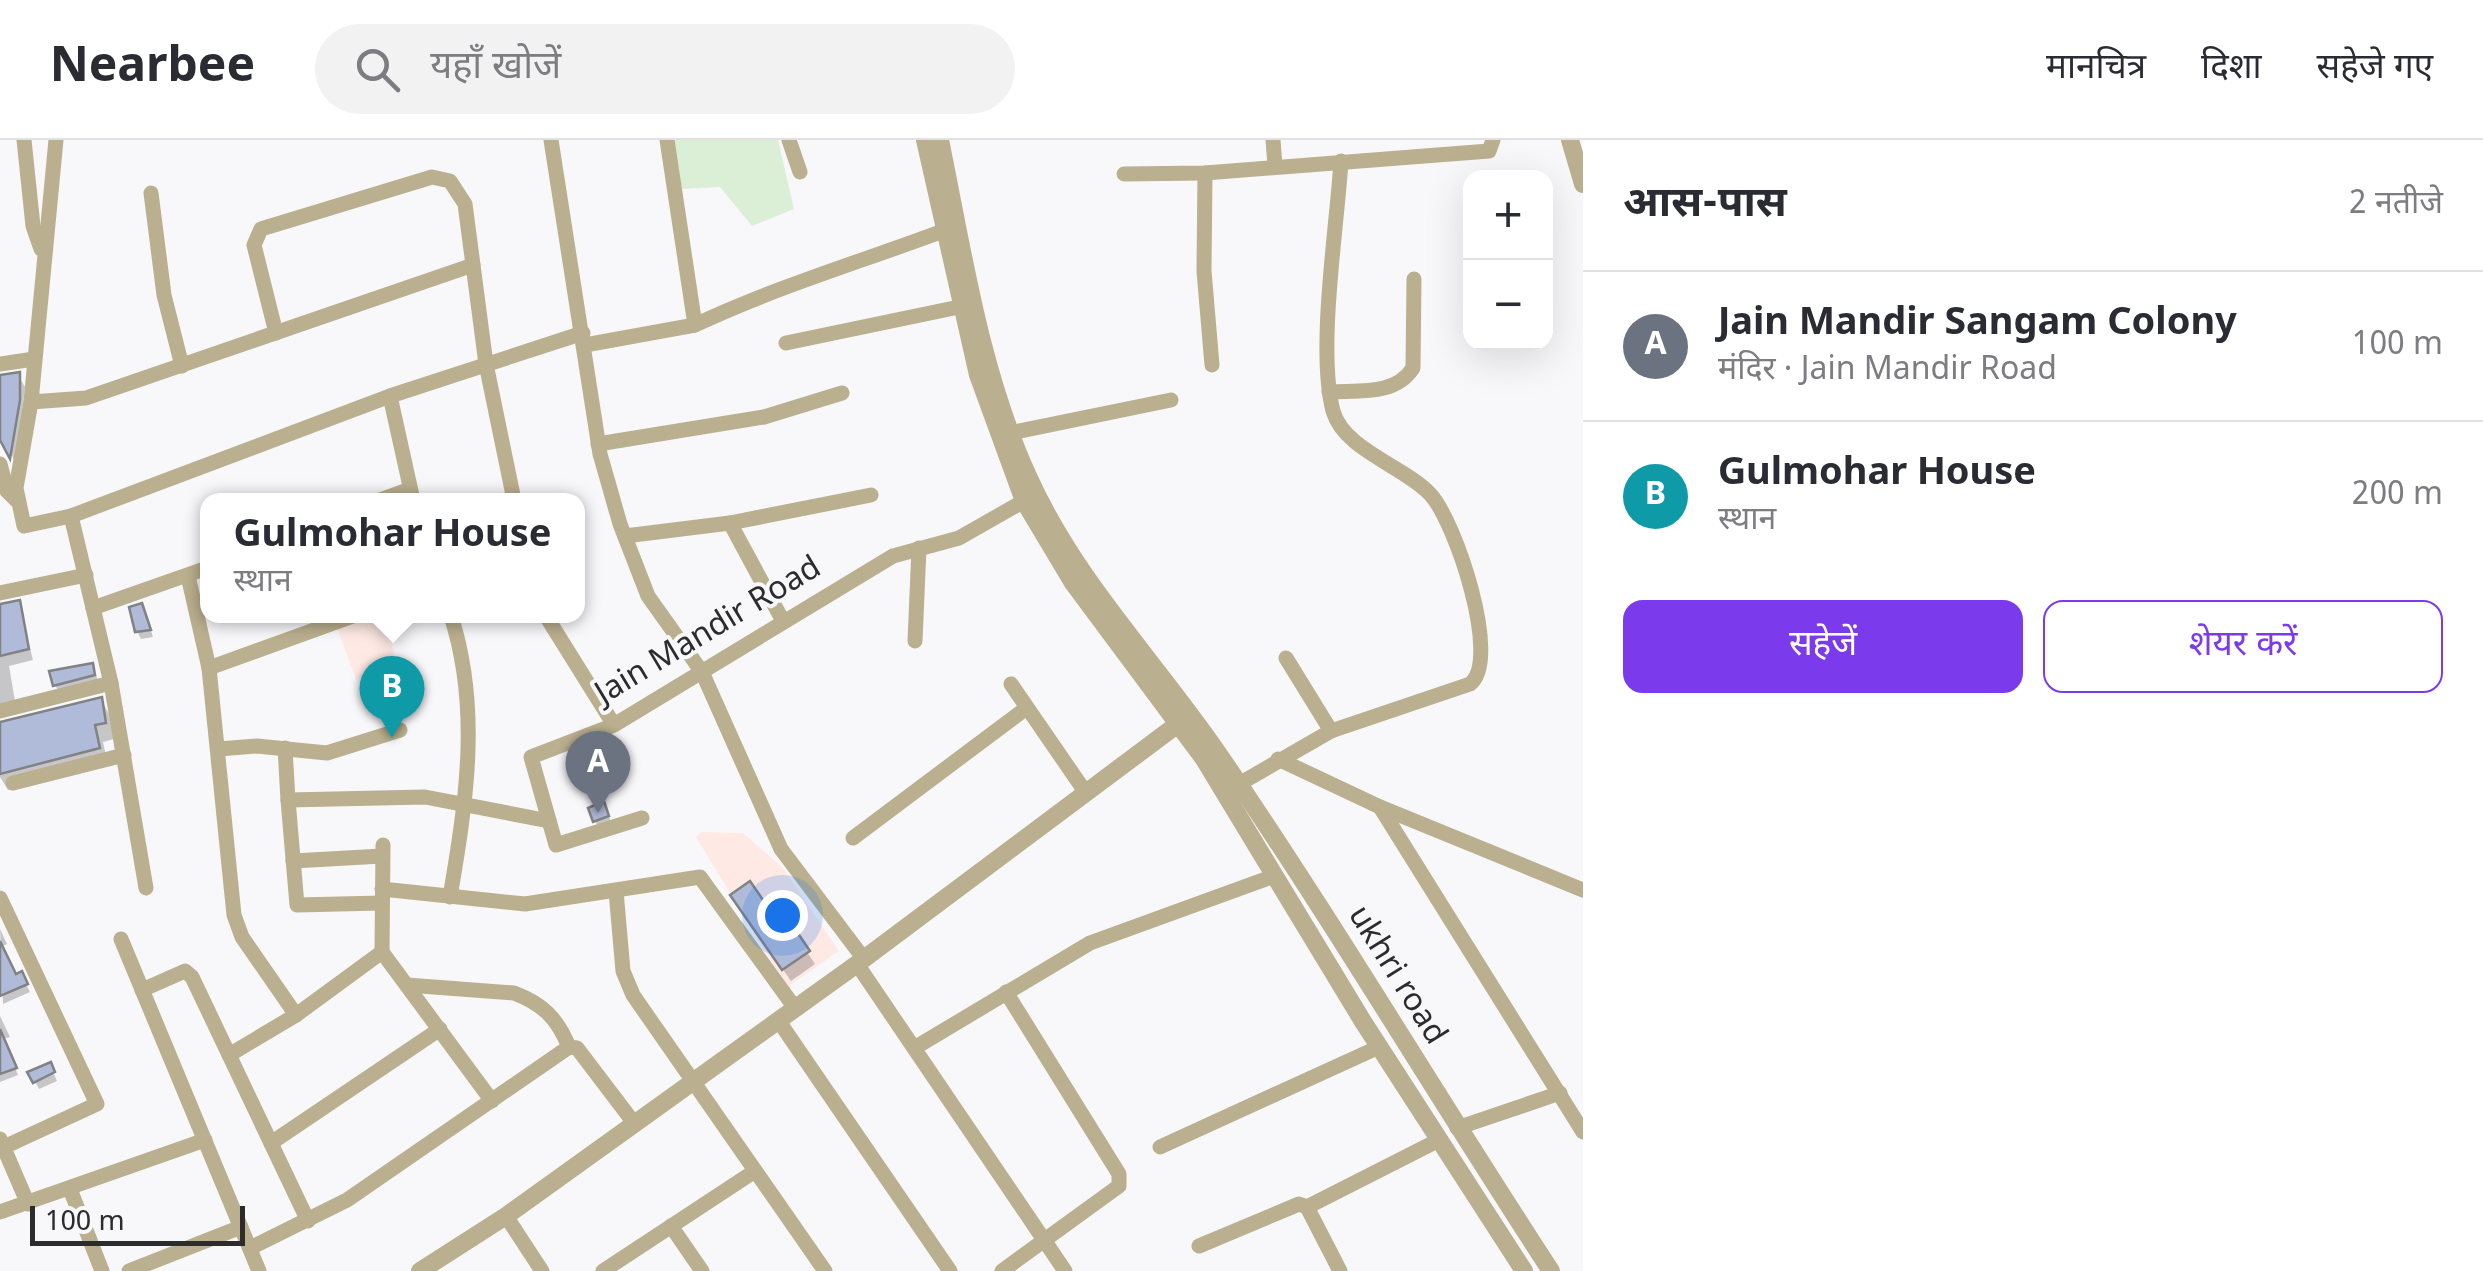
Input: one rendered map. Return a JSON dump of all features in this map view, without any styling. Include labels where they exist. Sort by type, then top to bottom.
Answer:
[{"type":"street","points":[[24,140],[34,226],[43,253]]},
{"type":"street","points":[[56,140],[31,402],[16,500],[24,526],[71,516],[486,364],[584,339],[695,325],[772,289],[843,269],[944,231]]},
{"type":"street","points":[[551,140],[598,444],[625,536],[648,596],[702,672],[774,837],[1065,1271]]},
{"type":"street","points":[[667,140],[695,325]]},
{"type":"street","points":[[790,140],[800,172]]},
{"type":"street","points":[[925,140],[959,307],[998,440],[1024,501],[1073,583],[1185,718]]},
{"type":"street","points":[[940,140],[966,269],[1010,433],[1043,507],[1087,578],[1185,718],[1274,876],[1524,1271]]},
{"type":"street","points":[[1273,140],[1275,166]]},
{"type":"street","points":[[1124,174],[1204,173],[1488,151],[1493,140]]},
{"type":"street","points":[[1570,140],[1583,184]]},
{"type":"street","points":[[1239,784],[1332,731],[1470,684],[1480,677],[1483,666],[1476,606],[1444,512],[1400,469],[1350,438],[1334,416],[1327,360],[1342,160]]},
{"type":"street","points":[[1204,173],[1204,271],[1212,365]]},
{"type":"street","points":[[276,333],[254,245],[262,229],[432,177],[450,180],[465,204],[486,364],[513,493]]},
{"type":"street","points":[[151,193],[164,295],[182,366]]},
{"type":"street","points":[[31,402],[86,398],[473,264]]},
{"type":"street","points":[[1330,392],[1387,388],[1407,378],[1413,368],[1414,280]]},
{"type":"street","points":[[786,343],[959,307]]},
{"type":"street","points":[[0,364],[34,359]]},
{"type":"street","points":[[598,444],[764,418],[842,392]]},
{"type":"street","points":[[390,396],[411,493]]},
{"type":"street","points":[[1010,433],[1171,400]]},
{"type":"street","points":[[0,464],[7,491],[16,500]]},
{"type":"street","points":[[625,536],[730,523],[871,495]]},
{"type":"street","name":"Jain Mandir Road","points":[[549,821],[532,757],[614,725],[892,556],[958,538],[1024,501]]},
{"type":"street","points":[[71,516],[110,683],[146,888]]},
{"type":"street","points":[[730,523],[783,621]]},
{"type":"street","points":[[915,640],[919,548]]},
{"type":"street","points":[[93,608],[200,571]]},
{"type":"street","points":[[0,593],[86,575]]},
{"type":"street","points":[[188,576],[209,668],[234,915],[242,937],[296,1014]]},
{"type":"street","points":[[209,668],[333,623]]},
{"type":"street","points":[[450,897],[467,803],[470,726],[451,623]]},
{"type":"street","points":[[550,623],[614,725]]},
{"type":"street","points":[[1286,658],[1332,731]]},
{"type":"street","points":[[0,711],[110,683]]},
{"type":"street","points":[[1011,684],[1024,709],[1086,793]]},
{"type":"street","points":[[853,838],[1024,709]]},
{"type":"street","points":[[420,1271],[506,1216],[860,962],[1185,718]]},
{"type":"street","name":"ukhri road","points":[[1185,718],[1239,784],[1551,1271]]},
{"type":"street","points":[[219,749],[346,750],[400,730]]},
{"type":"street","points":[[284,748],[297,905],[382,896],[525,904],[700,877],[795,1008]]},
{"type":"street","points":[[13,782],[124,755]]},
{"type":"street","points":[[1278,759],[1380,807],[1583,890]]},
{"type":"street","points":[[288,800],[400,796],[467,803],[549,821],[556,845],[642,818]]},
{"type":"street","points":[[1380,807],[1583,1132]]},
{"type":"street","points":[[293,860],[382,851],[382,952],[492,1101]]},
{"type":"street","points":[[916,1048],[1090,943],[1274,876]]},
{"type":"street","points":[[616,891],[623,970],[633,995],[825,1271]]},
{"type":"street","points":[[0,898],[98,1104],[2,1143],[28,1204]]},
{"type":"street","points":[[121,939],[260,1271]]},
{"type":"street","points":[[230,1055],[296,1014],[382,952]]},
{"type":"street","points":[[142,990],[184,972],[192,976],[308,1221]]},
{"type":"street","points":[[407,986],[514,994],[530,1000],[560,1025],[569,1047]]},
{"type":"street","points":[[1002,1271],[1119,1186],[1119,1174],[1006,992]]},
{"type":"street","points":[[778,1020],[950,1271]]},
{"type":"street","points":[[271,1143],[440,1030]]},
{"type":"street","points":[[1160,1147],[1379,1046]]},
{"type":"street","points":[[250,1248],[347,1200],[569,1047],[577,1048],[634,1123]]},
{"type":"street","points":[[1457,1128],[1560,1093]]},
{"type":"street","points":[[0,1212],[205,1140]]},
{"type":"street","points":[[1307,1207],[1439,1140]]},
{"type":"street","points":[[602,1271],[755,1172]]},
{"type":"street","points":[[70,1188],[102,1271]]},
{"type":"street","points":[[1199,1246],[1299,1204],[1307,1207],[1340,1271]]},
{"type":"street","points":[[506,1216],[542,1271]]},
{"type":"street","points":[[671,1226],[702,1271]]},
{"type":"street","points":[[130,1271],[241,1227]]},
{"type":"shaded area","points":[[335,623],[389,623],[395,661],[389,671],[356,680]]},
{"type":"shaded area","points":[[701,832],[743,833],[783,868],[839,951],[787,987],[696,837]]},
{"type":"green space","points":[[673,140],[778,140],[794,209],[752,226],[720,187],[682,189]]},
{"type":"building","points":[[20,372],[20,400],[10,459],[0,440],[0,375]]},
{"type":"building","points":[[20,600],[29,649],[0,656],[0,604]]},
{"type":"building","points":[[142,603],[151,630],[135,632],[129,607]]},
{"type":"building","points":[[93,663],[95,675],[53,686],[49,671]]},
{"type":"building","points":[[102,697],[106,723],[95,725],[100,748],[0,774],[0,722]]},
{"type":"building","points":[[604,801],[609,816],[593,822],[588,808]]},
{"type":"building","points":[[750,881],[785,932],[793,926],[810,951],[782,970],[730,895]]},
{"type":"building","points":[[0,941],[16,974],[22,971],[28,984],[0,996]]},
{"type":"building","points":[[0,1029],[17,1068],[0,1074]]},
{"type":"building","points":[[51,1062],[55,1072],[33,1083],[27,1072]]},
{"type":"place","name":"Gulmohar House","points":[[392,738]]},
{"type":"place","name":"Jain Mandir Sangam Colony","points":[[598,813]]}]
